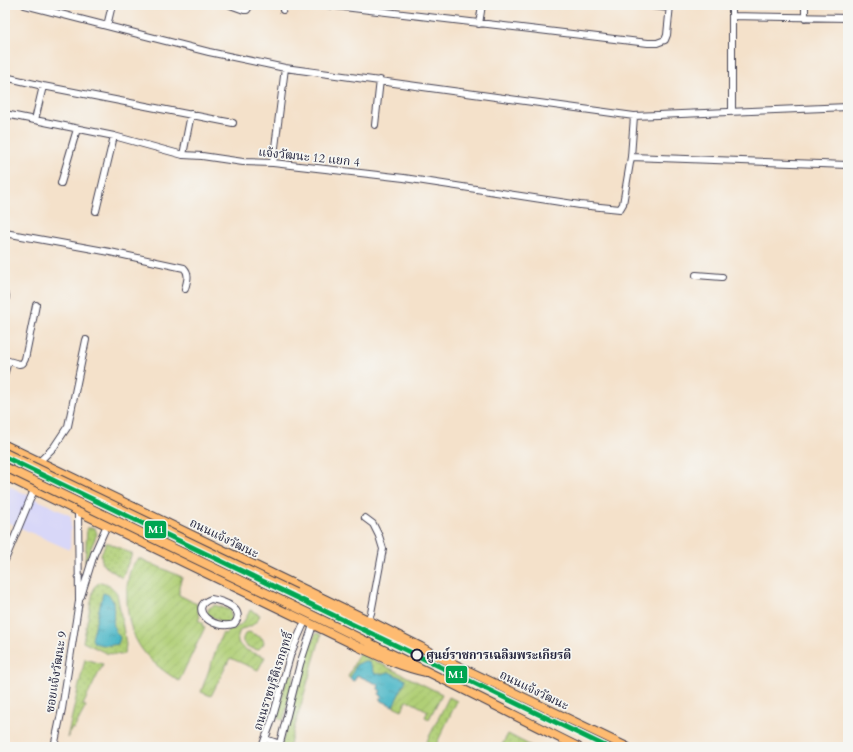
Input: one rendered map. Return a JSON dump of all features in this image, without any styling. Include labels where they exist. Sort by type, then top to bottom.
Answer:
[{"type":"main road","name":"ถนนแจ้งวัฒนะ","points":[[5,446],[368,620],[431,653],[627,747]]},
{"type":"main road","name":"ถนนแจ้งวัฒนะ","points":[[5,453],[400,643],[419,651],[431,653]]},
{"type":"main road","points":[[5,467],[394,654],[426,672],[578,747]]},
{"type":"main road","points":[[5,476],[386,659],[412,669],[426,672]]},
{"type":"main road","points":[[65,505],[71,504],[78,496],[79,487],[75,479]]},
{"type":"main road","points":[[107,525],[119,500]]},
{"type":"main road","points":[[136,540],[132,535],[133,524],[142,517],[151,515]]},
{"type":"street","points":[[25,5],[209,52],[285,68],[634,116],[848,107]]},
{"type":"street","points":[[107,26],[112,5]]},
{"type":"street","points":[[230,5],[247,10],[250,5]]},
{"type":"street","points":[[327,5],[648,43],[657,43],[665,40],[667,35],[670,6],[643,5]]},
{"type":"street","points":[[479,24],[482,5]]},
{"type":"street","points":[[732,5],[732,111]]},
{"type":"street","points":[[805,5],[805,18]]},
{"type":"street","points":[[732,16],[848,18]]},
{"type":"street","points":[[273,163],[285,68]]},
{"type":"street","points":[[5,78],[234,123]]},
{"type":"street","points":[[375,125],[380,80]]},
{"type":"street","points":[[35,120],[43,86]]},
{"type":"street","name":"แจ้งวัฒนะ 12 แยก 4","points":[[5,114],[114,136],[183,155],[202,156],[243,162],[273,163],[404,178],[614,209],[620,209],[623,204],[631,157]]},
{"type":"street","points":[[183,155],[191,114]]},
{"type":"street","points":[[634,116],[631,157],[848,165]]},
{"type":"street","points":[[61,183],[77,129]]},
{"type":"street","points":[[96,211],[114,136]]},
{"type":"street","points":[[5,233],[184,268],[187,271],[188,276],[185,289]]},
{"type":"street","points":[[696,275],[722,277]]},
{"type":"street","points":[[5,372],[6,361],[19,364],[23,363],[25,359],[36,304]]},
{"type":"street","points":[[39,462],[54,447],[68,426],[86,340]]},
{"type":"street","points":[[5,560],[34,490]]},
{"type":"street","name":"ซอยแจ้งวัฒนะ 9","points":[[78,512],[79,601]]},
{"type":"street","points":[[365,518],[373,524],[380,536],[383,549],[371,613],[368,620]]},
{"type":"street","name":"ซอยแจ้งวัฒนะ 9","points":[[54,747],[62,709],[79,601],[94,554],[107,525]]},
{"type":"street","points":[[211,599],[221,601],[235,609],[238,615],[234,624],[222,626],[212,624],[202,613],[202,605],[204,602],[211,599]]},
{"type":"street","name":"ถนนราชบุรีดิเรกฤทธิ์","points":[[262,747],[272,720],[289,660],[309,623]]},
{"type":"street","name":"ถนนราชบุรีดิเรกฤทธิ์","points":[[280,745],[309,623]]},
{"type":"street","points":[[272,720],[285,724]]},
{"type":"street","points":[[266,739],[280,745]]},
{"type":"shaded area","points":[[5,484],[71,516],[70,550],[5,521]]},
{"type":"green space","points":[[87,528],[95,528],[97,534],[85,562]]},
{"type":"green space","points":[[106,543],[132,554],[122,578],[102,564],[101,554]]},
{"type":"green space","points":[[138,559],[182,577],[179,586],[179,595],[197,604],[200,617],[198,620],[203,623],[202,626],[205,627],[179,681],[154,663],[138,643],[132,631],[127,604],[127,587],[131,568]]},
{"type":"green space","points":[[100,582],[105,583],[117,593],[126,644],[125,652],[121,655],[106,653],[83,642],[94,587]]},
{"type":"green space","points":[[215,605],[230,610],[232,620],[224,623],[207,613],[209,608]]},
{"type":"green space","points":[[250,610],[260,615],[252,625],[241,629],[238,635],[238,641],[240,645],[249,651],[265,657],[258,670],[230,658],[211,696],[201,692],[221,636],[223,633],[226,634],[228,631],[242,624]]},
{"type":"green space","points":[[249,632],[262,638],[264,642],[258,650],[248,647],[243,643],[246,633]]},
{"type":"green space","points":[[316,633],[321,635],[289,747],[281,747],[307,652]]},
{"type":"green space","points":[[359,653],[442,694],[429,719],[425,717],[428,711],[407,700],[402,710],[380,700],[382,696],[379,694],[381,691],[378,689],[379,685],[357,675],[354,681],[348,677]]},
{"type":"green space","points":[[85,659],[103,664],[83,705],[86,706],[74,729],[72,728],[67,738]]},
{"type":"green space","points":[[288,673],[294,675],[284,719],[282,720],[277,717]]},
{"type":"green space","points":[[449,697],[457,701],[435,747],[424,747]]},
{"type":"green space","points":[[508,734],[533,747],[506,747],[502,745]]},
{"type":"water","points":[[103,593],[111,598],[113,603],[115,631],[120,638],[118,644],[99,644],[94,643],[92,639]]},
{"type":"water","points":[[364,661],[370,663],[375,674],[389,672],[406,680],[393,706],[380,700],[382,696],[379,694],[381,691],[378,689],[379,685],[357,675],[354,681],[350,679],[356,665]]},
{"type":"transit line","name":"M1","points":[[5,457],[607,747]]},
{"type":"place","name":"ศูนย์ราชการเฉลิมพระเกียรติ","points":[[417,655]]}]
